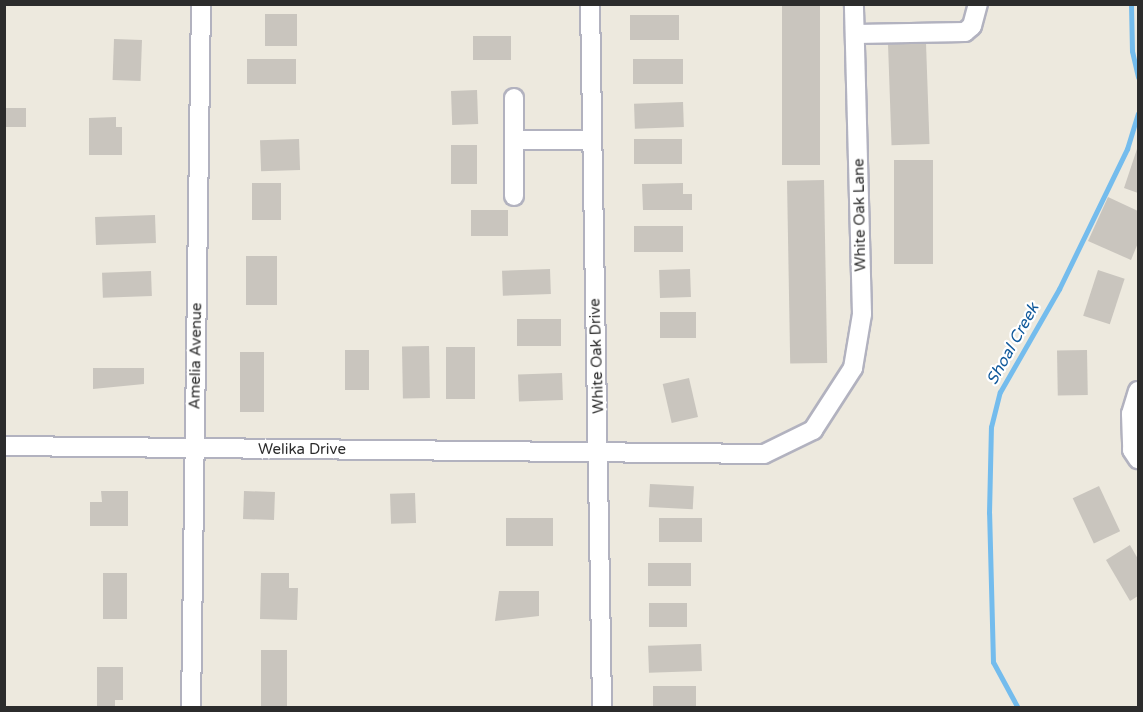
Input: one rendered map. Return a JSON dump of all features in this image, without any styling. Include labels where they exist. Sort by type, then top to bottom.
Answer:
[{"type":"street","name":"Amelia Avenue","points":[[191,708],[201,4]]},
{"type":"street","name":"White Oak Drive","points":[[590,4],[590,140],[599,451],[602,708]]},
{"type":"street","name":"White Oak Lane","points":[[599,451],[764,454],[813,430],[853,368],[862,314],[854,4]]},
{"type":"street","points":[[856,34],[965,32],[972,27],[978,4]]},
{"type":"street","points":[[514,98],[514,196]]},
{"type":"street","points":[[514,140],[590,140]]},
{"type":"street","points":[[1138,391],[1131,414],[1132,450],[1138,459]]},
{"type":"street","name":"Welika Drive","points":[[4,446],[194,450],[599,451]]},
{"type":"building","points":[[782,4],[820,4],[820,165],[782,165]]},
{"type":"building","points":[[265,14],[297,14],[297,46],[265,46]]},
{"type":"building","points":[[630,15],[679,15],[679,40],[630,40]]},
{"type":"building","points":[[473,36],[511,36],[511,60],[473,60]]},
{"type":"building","points":[[114,39],[142,40],[141,81],[113,80]]},
{"type":"building","points":[[926,43],[930,144],[892,145],[888,44]]},
{"type":"building","points":[[247,59],[296,59],[296,84],[247,84]]},
{"type":"building","points":[[633,59],[683,59],[683,84],[633,84]]},
{"type":"building","points":[[477,90],[478,124],[452,125],[451,91]]},
{"type":"building","points":[[683,102],[684,127],[635,129],[634,104]]},
{"type":"building","points":[[5,108],[26,108],[26,127],[5,127]]},
{"type":"building","points":[[116,117],[116,127],[122,127],[122,155],[89,155],[89,118]]},
{"type":"building","points":[[299,139],[300,170],[261,171],[260,140]]},
{"type":"building","points":[[634,139],[682,139],[682,164],[634,164]]},
{"type":"building","points":[[451,145],[477,145],[477,184],[451,184]]},
{"type":"building","points":[[1138,146],[1138,193],[1124,188]]},
{"type":"building","points":[[894,160],[933,160],[933,264],[894,264]]},
{"type":"building","points":[[824,180],[827,363],[790,364],[787,181]]},
{"type":"building","points":[[252,183],[281,183],[281,220],[252,220]]},
{"type":"building","points":[[683,183],[683,194],[692,194],[692,210],[643,210],[642,184]]},
{"type":"building","points":[[1108,197],[1138,211],[1138,243],[1131,260],[1088,241]]},
{"type":"building","points":[[471,210],[508,210],[508,236],[471,236]]},
{"type":"building","points":[[155,215],[156,243],[96,245],[95,217]]},
{"type":"building","points":[[634,226],[683,226],[683,252],[634,252]]},
{"type":"building","points":[[246,256],[277,256],[277,305],[246,305]]},
{"type":"building","points":[[550,269],[551,294],[503,296],[502,271]]},
{"type":"building","points":[[690,269],[691,297],[660,298],[659,270]]},
{"type":"building","points":[[1098,270],[1125,279],[1110,324],[1083,316]]},
{"type":"building","points":[[151,271],[152,296],[103,298],[102,273]]},
{"type":"building","points":[[660,312],[696,312],[696,338],[660,338]]},
{"type":"building","points":[[517,319],[561,319],[561,346],[517,346]]},
{"type":"building","points":[[402,346],[429,346],[430,398],[403,398]]},
{"type":"building","points":[[446,347],[475,347],[475,399],[446,399]]},
{"type":"building","points":[[345,350],[369,350],[369,390],[345,390]]},
{"type":"building","points":[[1087,350],[1088,395],[1058,396],[1057,351]]},
{"type":"building","points":[[240,352],[264,352],[264,412],[240,412]]},
{"type":"building","points":[[93,368],[144,368],[144,384],[93,389]]},
{"type":"building","points":[[562,373],[563,400],[519,402],[518,375]]},
{"type":"building","points":[[689,378],[698,417],[672,423],[663,384]]},
{"type":"building","points":[[650,484],[694,486],[693,509],[649,507]]},
{"type":"building","points":[[1099,486],[1120,531],[1094,544],[1073,498]]},
{"type":"building","points":[[101,491],[128,491],[128,526],[90,526],[90,502],[102,502]]},
{"type":"building","points":[[244,491],[275,492],[274,520],[243,519]]},
{"type":"building","points":[[415,493],[416,523],[391,524],[390,494]]},
{"type":"building","points":[[506,518],[553,518],[553,546],[506,546]]},
{"type":"building","points":[[659,518],[702,518],[702,542],[659,542]]},
{"type":"building","points":[[1130,545],[1138,559],[1138,596],[1130,601],[1106,560]]},
{"type":"building","points":[[648,563],[691,563],[691,586],[648,586]]},
{"type":"building","points":[[103,573],[127,573],[127,619],[103,619]]},
{"type":"building","points":[[261,573],[289,573],[289,588],[298,588],[297,620],[260,619]]},
{"type":"building","points":[[499,591],[539,591],[539,616],[495,621]]},
{"type":"building","points":[[649,603],[687,603],[687,627],[649,627]]},
{"type":"building","points":[[701,644],[702,671],[649,673],[648,646]]},
{"type":"building","points":[[261,650],[287,650],[287,708],[261,708]]},
{"type":"building","points":[[97,667],[123,667],[123,700],[115,700],[115,708],[97,708]]},
{"type":"building","points":[[653,686],[696,686],[696,708],[653,708]]},
{"type":"waterway","name":"Shoal Creek","points":[[1131,4],[1132,51],[1138,77]]},
{"type":"waterway","name":"Shoal Creek","points":[[1018,708],[993,662],[989,513],[991,427],[1000,392],[1059,289],[1127,149],[1138,114]]}]
